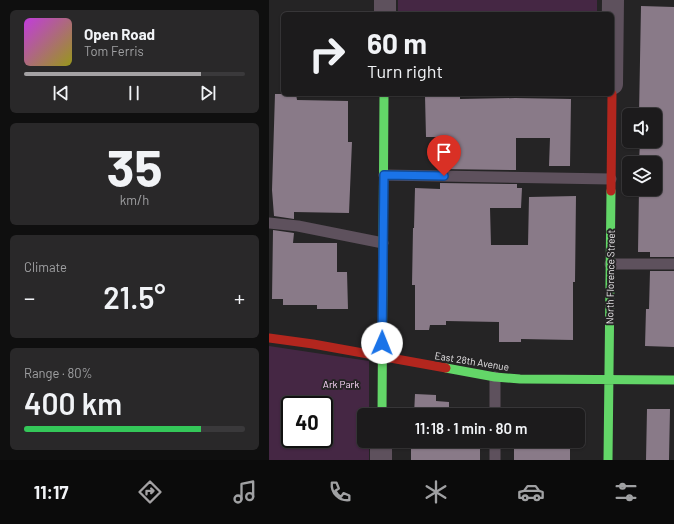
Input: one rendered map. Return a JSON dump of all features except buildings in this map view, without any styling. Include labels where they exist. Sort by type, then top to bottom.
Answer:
[{"type":"street","points":[[385,0],[385,12]]},
{"type":"street","points":[[613,0],[613,12]]},
{"type":"street","points":[[382,408],[384,96]]},
{"type":"street","name":"North Florence Street","points":[[608,460],[612,96]]},
{"type":"street","name":"East 28th Avenue","points":[[269,338],[375,355],[382,358],[495,377],[520,379],[674,380]]},
{"type":"street","points":[[381,448],[381,460]]},
{"type":"lane","points":[[384,175],[611,178]]},
{"type":"lane","points":[[269,223],[298,226],[383,243]]},
{"type":"lane","points":[[610,264],[674,264]]},
{"type":"lane","points":[[495,377],[495,408]]},
{"type":"lane","points":[[495,448],[495,460]]},
{"type":"green space","points":[[398,0],[597,0],[597,12],[398,12]]},
{"type":"green space","name":"Ark Park","points":[[269,346],[369,361],[369,408],[357,408],[357,448],[369,448],[369,460],[269,460]]},
{"type":"traffic: fast","points":[[382,408],[384,96]]},
{"type":"traffic: fast","points":[[608,460],[611,191]]},
{"type":"traffic: fast","points":[[446,368],[495,377],[520,379],[674,380]]},
{"type":"traffic: jam","points":[[611,191],[612,96]]},
{"type":"traffic: jam","points":[[269,338],[313,344],[446,368]]},
{"type":"route","points":[[382,343],[384,175],[444,176]]}]
